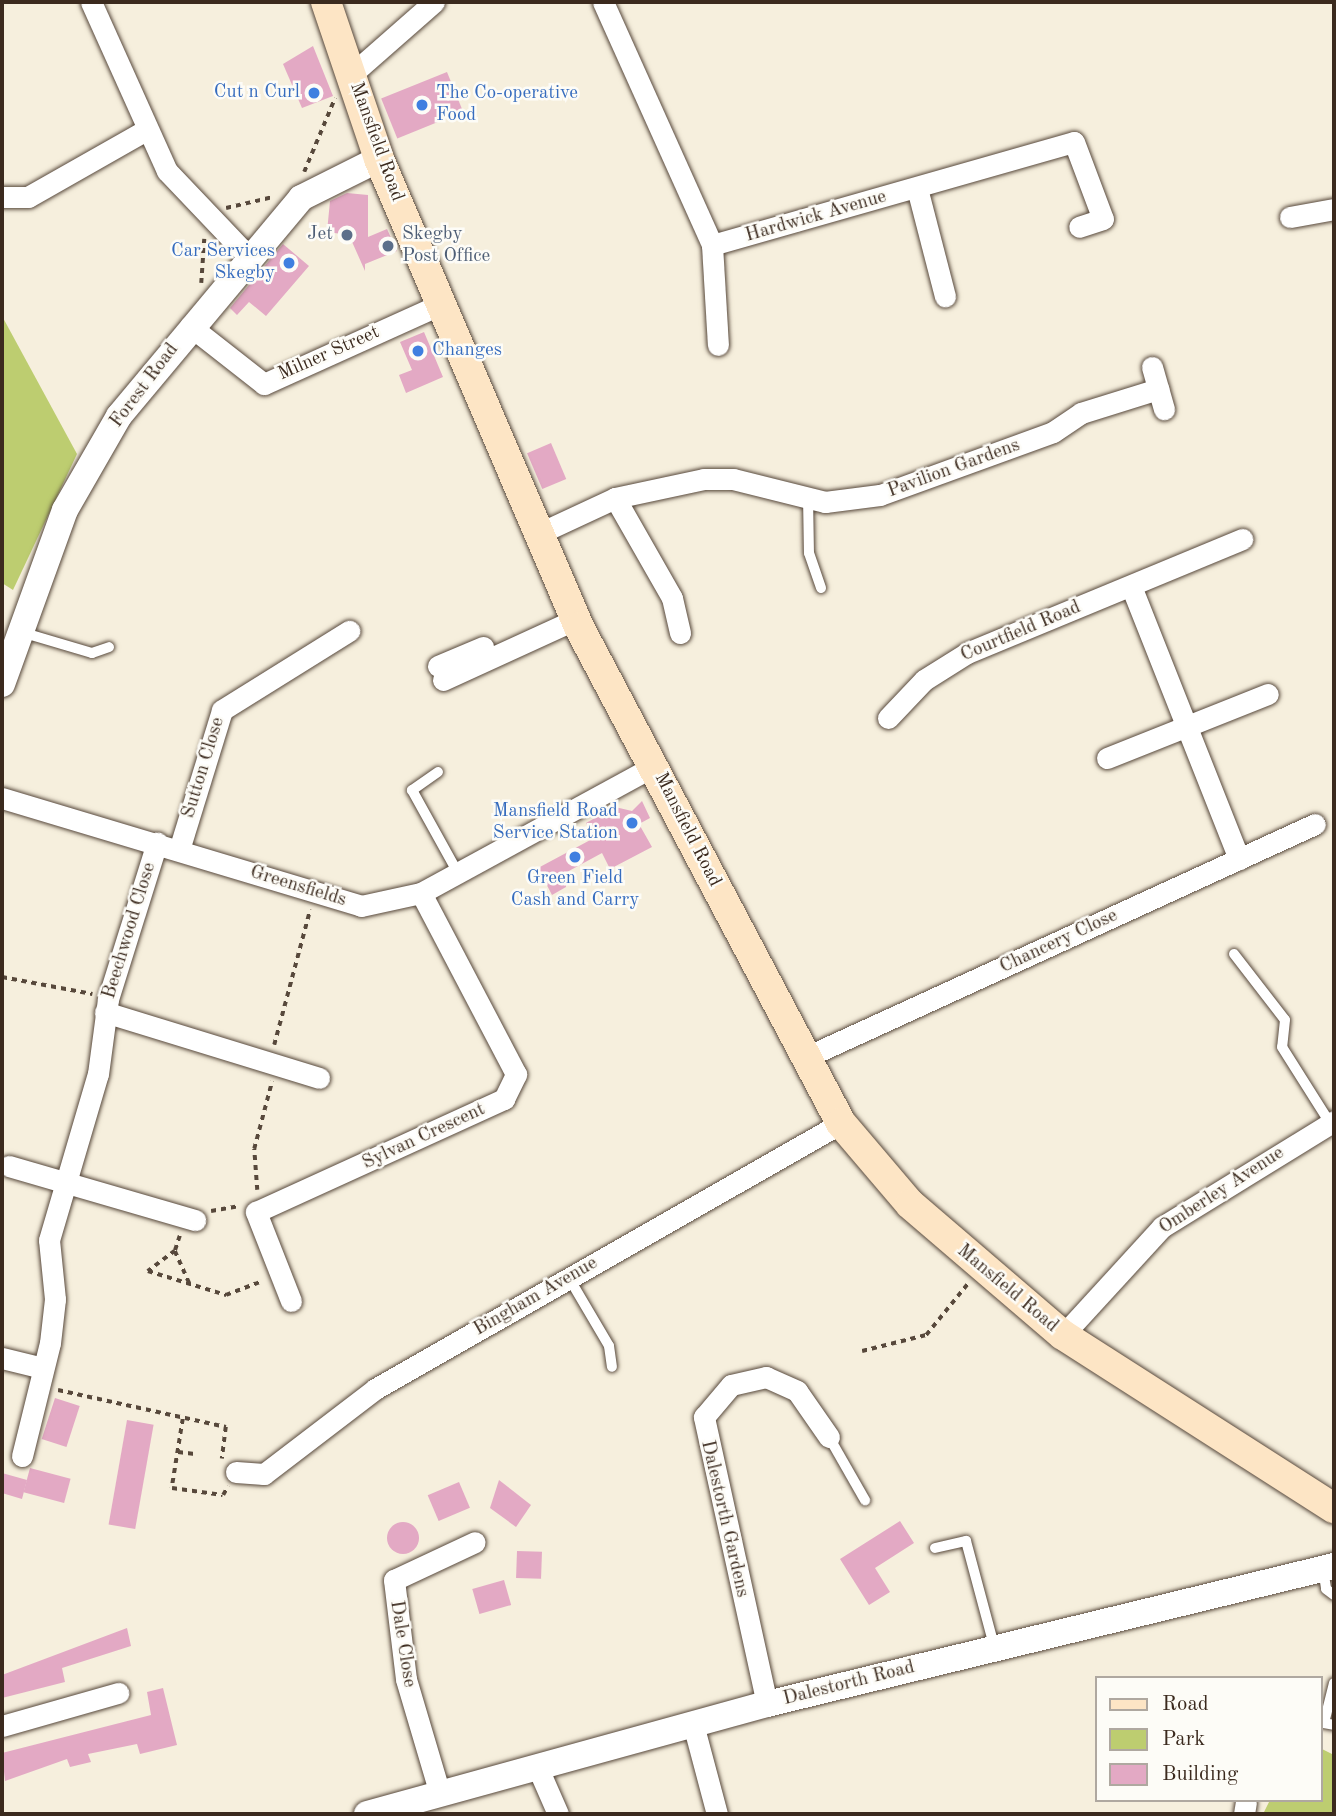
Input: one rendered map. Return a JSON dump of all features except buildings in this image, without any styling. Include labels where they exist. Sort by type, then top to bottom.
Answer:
[{"type":"main road","name":"Mansfield Road","points":[[326,2],[379,159],[574,615],[803,1059],[841,1123],[910,1204],[979,1269],[1063,1335],[1289,1475],[1334,1508]]},
{"type":"main road","name":"Mansfield Road","points":[[1289,1475],[1334,1497]]},
{"type":"street","points":[[90,2],[144,131],[167,171],[249,257]]},
{"type":"street","points":[[352,74],[433,2]]},
{"type":"street","points":[[603,2],[712,245],[718,345]]},
{"type":"street","points":[[2,197],[28,197],[144,131]]},
{"type":"street","name":"Hardwick Avenue","points":[[712,245],[1074,142],[1103,219],[1079,227]]},
{"type":"street","name":"Forest Road","points":[[2,684],[65,510],[119,416],[190,326],[300,198],[379,159]]},
{"type":"street","points":[[917,188],[945,296]]},
{"type":"street","points":[[1290,217],[1334,209]]},
{"type":"street","name":"Milner Street","points":[[190,326],[264,384],[441,304]]},
{"type":"street","name":"Pavilion Gardens","points":[[540,533],[615,498],[733,479],[825,502],[880,495],[1054,432],[1081,413],[1161,399],[1152,367]]},
{"type":"street","points":[[615,498],[672,598],[680,633]]},
{"type":"street","name":"Courtfield Road","points":[[888,718],[924,680],[967,653],[1242,539]]},
{"type":"street","points":[[1131,586],[1239,859]]},
{"type":"street","points":[[440,673],[574,615]]},
{"type":"street","name":"Sutton Close","points":[[179,850],[222,710],[349,631]]},
{"type":"street","points":[[1107,758],[1268,694]]},
{"type":"street","name":"Greensfields","points":[[2,798],[361,906],[421,893],[654,766]]},
{"type":"street","name":"Chancery Close","points":[[803,1059],[1315,824]]},
{"type":"street","name":"Beechwood Close","points":[[22,1455],[55,1299],[49,1240],[64,1182],[99,1074],[106,1005],[157,843]]},
{"type":"street","name":"Sylvan Crescent","points":[[256,1212],[504,1099],[516,1074],[421,893]]},
{"type":"street","points":[[106,1005],[320,1078]]},
{"type":"street","name":"Omberley Avenue","points":[[1063,1335],[1162,1227],[1332,1122]]},
{"type":"street","name":"Bingham Avenue","points":[[229,1466],[264,1474],[375,1389],[841,1123]]},
{"type":"street","points":[[9,1166],[190,1219]]},
{"type":"street","points":[[256,1212],[292,1301]]},
{"type":"street","points":[[2,1358],[40,1376]]},
{"type":"street","name":"Dalestorth Gardens","points":[[767,1704],[704,1417],[732,1385],[766,1377],[797,1391],[830,1437]]},
{"type":"street","name":"Dale Close","points":[[440,1794],[406,1679],[394,1580],[475,1542]]},
{"type":"street","name":"Dalestorth Road","points":[[367,1814],[767,1704],[1328,1567]]},
{"type":"street","points":[[2,1726],[118,1693]]},
{"type":"street","points":[[692,1724],[717,1814]]},
{"type":"street","points":[[537,1766],[556,1814]]},
{"type":"lane","points":[[808,497],[809,553],[821,588]]},
{"type":"lane","points":[[19,631],[92,653],[109,648]]},
{"type":"lane","points":[[438,772],[412,790],[458,873]]},
{"type":"lane","points":[[1234,954],[1285,1020],[1282,1047],[1332,1122]]},
{"type":"lane","points":[[569,1278],[609,1346],[612,1367]]},
{"type":"lane","points":[[830,1437],[865,1500]]},
{"type":"lane","points":[[935,1548],[966,1541],[995,1649]]},
{"type":"lane","points":[[1328,1567],[1326,1589],[1334,1595]]},
{"type":"lane","points":[[1334,1683],[1324,1723],[1334,1725]]},
{"type":"path","points":[[300,198],[295,192],[352,74]]},
{"type":"path","points":[[280,1273],[226,1295],[148,1271],[175,1251],[190,1219],[197,1212],[237,1205],[256,1212],[254,1149],[277,1065],[272,1049],[315,892]]},
{"type":"path","points":[[2,977],[106,1005]]},
{"type":"path","points":[[175,1251],[190,1284]]},
{"type":"path","points":[[862,1351],[926,1335],[979,1269]]},
{"type":"path","points":[[40,1376],[183,1418],[226,1426],[229,1466],[223,1495],[172,1488],[183,1418]]},
{"type":"path","points":[[178,1452],[195,1454]]},
{"type":"green space","points":[[2,316],[77,454],[13,590],[2,583]]},
{"type":"green space","points":[[1322,1749],[1334,1755],[1334,1814],[1263,1814],[1269,1802],[1322,1802]]},
{"type":"place","name":"Cut n Curl","points":[[314,93]]},
{"type":"place","name":"The Co-operative Food","points":[[422,105]]},
{"type":"place","name":"Jet","points":[[347,235]]},
{"type":"place","name":"Skegby Post Office","points":[[388,246]]},
{"type":"place","name":"Car Services Skegby","points":[[289,263]]},
{"type":"place","name":"Changes","points":[[418,351]]},
{"type":"place","name":"Mansfield Road Service Station","points":[[632,823]]},
{"type":"place","name":"Green Field Cash and Carry","points":[[575,857]]}]
